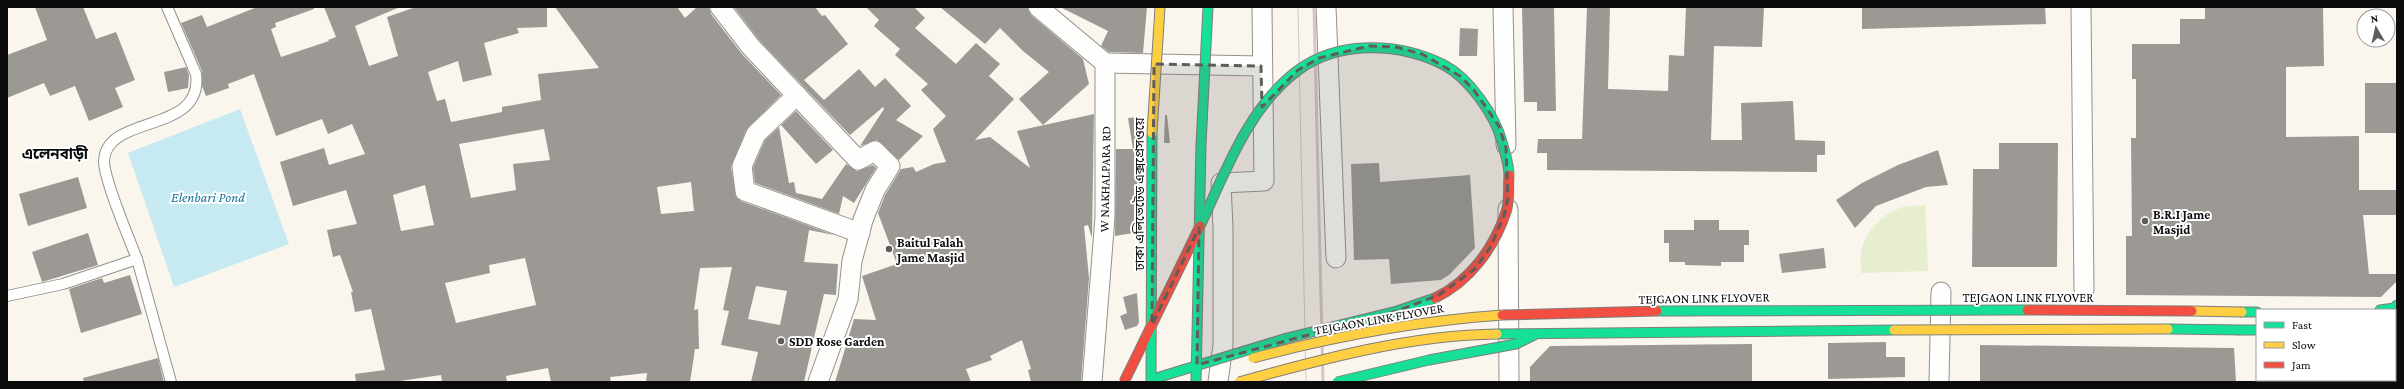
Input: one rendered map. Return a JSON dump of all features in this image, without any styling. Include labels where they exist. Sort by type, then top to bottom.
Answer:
[{"type":"main road","name":"ঢাকা এলিভেটেড এক্সপ্রেসওয়ে","points":[[1152,380],[1152,125],[1154,75],[1160,7]]},
{"type":"main road","points":[[1196,382],[1201,145],[1208,7]]},
{"type":"main road","points":[[1124,382],[1245,138],[1268,101],[1298,70],[1319,58],[1344,50],[1369,46],[1396,47],[1422,54],[1442,63],[1460,76],[1474,90],[1499,126],[1509,156],[1510,185],[1504,216],[1498,234],[1475,269],[1456,285],[1422,303],[1281,340],[1152,380]]},
{"type":"main road","points":[[2383,309],[2397,305]]},
{"type":"main road","name":"TEJGAON LINK FLYOVER","points":[[1174,382],[1265,355],[1334,340],[1412,325],[1469,317],[1530,313],[1807,310],[2256,312]]},
{"type":"main road","points":[[1238,382],[1357,352],[1441,337],[1491,334],[2042,328],[2256,330]]},
{"type":"main road","points":[[1337,382],[1429,360],[1516,344],[1536,334]]},
{"type":"street","points":[[720,7],[751,47],[858,160],[875,151],[890,166],[875,190],[860,233],[852,261],[848,299],[818,382]]},
{"type":"street","points":[[1038,7],[1105,63],[1262,66]]},
{"type":"street","points":[[1214,381],[1222,344],[1224,228],[1221,183],[1264,180],[1262,7]]},
{"type":"street","points":[[1326,7],[1336,258]]},
{"type":"street","points":[[1503,7],[1510,292],[1508,382]]},
{"type":"street","points":[[2081,7],[2084,290]]},
{"type":"street","name":"W NAKHALPARA RD","points":[[1092,382],[1105,217],[1105,63]]},
{"type":"street","points":[[797,95],[756,134],[742,166],[745,190],[860,233]]},
{"type":"street","points":[[1939,382],[1941,292]]},
{"type":"lane","points":[[167,7],[196,74],[198,85],[195,95],[183,110],[115,140],[105,154],[106,173],[137,259],[171,382]]},
{"type":"lane","points":[[7,296],[63,284],[137,259]]},
{"type":"highlighted area","points":[[1369,46],[1396,47],[1422,54],[1460,76],[1474,90],[1499,126],[1506,148],[1508,199],[1504,216],[1490,248],[1475,269],[1439,295],[1397,311],[1197,365],[1199,228],[1152,325],[1154,64],[1261,66],[1262,107],[1298,70],[1319,58]]},
{"type":"green space","points":[[1925,205],[1928,271],[1861,273],[1862,248],[1867,236],[1875,225],[1886,215],[1897,209],[1908,206]]},
{"type":"water","name":"Elenbari Pond","points":[[240,109],[289,244],[174,287],[128,153]]},
{"type":"building","points":[[35,7],[83,7],[96,39],[116,32],[135,80],[115,88],[123,107],[89,121],[75,86],[50,96],[44,83],[7,98],[7,55],[47,40]]},
{"type":"building","points":[[257,7],[314,7],[314,9],[275,23],[276,27],[271,29],[281,57],[329,41],[328,40],[336,37],[324,7],[400,7],[355,26],[369,66],[398,56],[387,17],[416,7],[547,7],[547,27],[517,28],[519,33],[484,43],[492,75],[463,82],[458,61],[428,72],[437,101],[445,99],[451,122],[502,112],[502,107],[541,100],[538,74],[599,68],[555,7],[677,7],[685,18],[697,7],[709,7],[711,14],[742,54],[781,95],[746,130],[731,167],[736,197],[741,201],[834,235],[809,230],[804,262],[838,264],[836,295],[824,294],[804,382],[751,382],[758,352],[721,345],[729,311],[723,310],[732,267],[700,268],[694,310],[698,309],[699,349],[695,349],[690,382],[646,382],[647,373],[610,377],[611,382],[551,382],[548,368],[506,376],[507,382],[442,382],[441,375],[393,382],[356,382],[355,374],[385,370],[371,309],[355,312],[351,292],[353,292],[340,255],[333,257],[327,230],[357,224],[346,190],[293,206],[280,162],[324,148],[329,165],[365,154],[352,124],[328,134],[322,119],[276,136],[254,74],[228,84],[229,88],[206,96],[202,86],[202,71],[181,23],[202,15],[207,27]],"holes":[[[544,129],[550,160],[513,164],[516,190],[471,198],[459,144]],[[691,182],[694,211],[661,214],[657,187]],[[425,185],[434,225],[401,231],[393,195]],[[525,258],[536,305],[456,323],[445,283],[490,273],[489,265]],[[756,286],[787,291],[780,325],[748,319]]]},
{"type":"building","points":[[734,7],[815,7],[822,16],[825,15],[848,44],[804,80],[824,100],[859,69],[875,87],[885,78],[911,106],[896,120],[923,136],[899,160],[877,140],[860,146],[884,109],[883,107],[850,135],[759,40]]},
{"type":"building","points":[[866,7],[914,7],[925,18],[915,28],[956,64],[976,43],[1000,64],[989,76],[1014,99],[975,140],[990,137],[1030,168],[1017,131],[1094,114],[1092,238],[1088,225],[1084,226],[1089,278],[1081,382],[1031,382],[1028,370],[1031,369],[1022,340],[990,356],[992,360],[966,369],[971,382],[835,382],[854,319],[876,320],[862,276],[897,264],[878,213],[885,195],[901,169],[913,167],[916,172],[934,164],[946,162],[933,129],[946,116],[921,90],[928,84],[895,55],[900,49],[874,26],[879,20]]},
{"type":"building","points":[[940,7],[1027,7],[1031,15],[1083,59],[1089,84],[1043,125],[1019,99],[1049,72],[1023,51],[1000,28],[985,44]]},
{"type":"building","points":[[1060,7],[1147,7],[1143,53],[1109,52],[1101,46],[1108,31]]},
{"type":"building","points":[[1522,7],[1554,7],[1556,111],[1537,111],[1537,102],[1524,102]]},
{"type":"building","points":[[1587,7],[1610,7],[1608,89],[1668,91],[1669,55],[1684,56],[1686,7],[1764,7],[1762,47],[1714,46],[1711,140],[1742,140],[1741,103],[1793,101],[1795,140],[1825,141],[1825,155],[1817,155],[1817,172],[1547,170],[1547,153],[1537,153],[1538,139],[1582,139]]},
{"type":"building","points":[[1862,7],[2045,7],[2046,24],[1862,29]]},
{"type":"building","points":[[2205,7],[2323,7],[2324,66],[2286,67],[2286,137],[2359,136],[2359,190],[2397,190],[2397,215],[2363,215],[2369,274],[2397,274],[2397,281],[2381,297],[2126,295],[2126,236],[2132,236],[2131,138],[2136,138],[2136,79],[2132,79],[2132,44],[2180,44],[2180,19],[2205,19]]},
{"type":"building","points":[[1460,28],[1478,29],[1477,56],[1459,56]]},
{"type":"building","points":[[186,67],[189,75],[188,88],[168,92],[164,72]]},
{"type":"building","points":[[2365,83],[2397,83],[2397,133],[2365,133]]},
{"type":"building","points":[[796,111],[833,150],[816,164],[781,125]]},
{"type":"building","points":[[1165,115],[1167,115],[1170,143],[1164,143]]},
{"type":"building","points":[[1140,117],[1139,232],[1115,236],[1116,149],[1133,149],[1128,118]]},
{"type":"building","points":[[779,127],[789,183],[794,182],[796,193],[822,199],[846,164],[857,171],[873,165],[876,168],[854,203],[843,196],[839,214],[755,183],[753,168],[765,140]]},
{"type":"building","points":[[1999,143],[2058,143],[2057,267],[1972,267],[1973,169],[1999,169]]},
{"type":"building","points":[[1938,150],[1948,185],[1926,187],[1876,206],[1855,228],[1836,200],[1862,183],[1898,165]]},
{"type":"building","points":[[1379,163],[1380,182],[1470,175],[1475,248],[1449,275],[1441,280],[1391,284],[1389,259],[1354,260],[1351,164]]},
{"type":"building","points":[[78,177],[87,208],[28,226],[19,194]]},
{"type":"building","points":[[1694,220],[1719,220],[1719,230],[1749,230],[1749,245],[1744,245],[1744,262],[1721,262],[1721,266],[1685,265],[1685,262],[1669,262],[1669,243],[1664,243],[1664,230],[1694,230]]},
{"type":"building","points":[[88,233],[98,265],[42,282],[32,252]]},
{"type":"building","points":[[1824,248],[1826,268],[1782,273],[1779,254]]},
{"type":"building","points":[[130,275],[142,314],[81,333],[69,289],[102,278],[104,283]]},
{"type":"building","points":[[1137,293],[1139,322],[1137,326],[1125,330],[1120,316],[1127,313],[1123,297]]},
{"type":"building","points":[[1886,342],[1886,357],[1905,357],[1905,377],[1828,379],[1828,343]]},
{"type":"building","points":[[1752,344],[1752,382],[1530,382],[1530,367],[1550,346]]},
{"type":"building","points":[[1980,345],[2234,348],[2236,382],[1980,382]]},
{"type":"building","points":[[158,358],[164,382],[84,382],[83,378]]},
{"type":"tram line","points":[[1298,7],[1306,382]]},
{"type":"railway","points":[[1314,7],[1323,382]]},
{"type":"traffic: fast","points":[[1196,382],[1201,145],[1208,7]]},
{"type":"traffic: fast","points":[[1200,226],[1240,142],[1251,122],[1265,103],[1280,86],[1297,71],[1313,61],[1350,49],[1389,49],[1408,52],[1426,57],[1453,71],[1463,79],[1480,98],[1494,120],[1506,154],[1509,175]]},
{"type":"traffic: fast","points":[[1151,382],[1152,133]]},
{"type":"traffic: fast","points":[[1153,379],[1287,338],[1397,311],[1435,298]]},
{"type":"traffic: fast","points":[[2387,309],[2394,308],[2397,305]]},
{"type":"traffic: fast","points":[[1657,311],[2027,310]]},
{"type":"traffic: fast","points":[[2242,312],[2256,312]]},
{"type":"traffic: fast","points":[[2168,329],[2241,330]]},
{"type":"traffic: fast","points":[[1497,334],[1894,330]]},
{"type":"traffic: fast","points":[[2241,330],[2256,330]]},
{"type":"traffic: fast","points":[[1337,382],[1429,360],[1516,344],[1536,334]]},
{"type":"traffic: slow","points":[[1152,133],[1160,7]]},
{"type":"traffic: slow","points":[[2192,311],[2242,312]]},
{"type":"traffic: slow","points":[[1253,358],[1377,330],[1439,321],[1502,315]]},
{"type":"traffic: slow","points":[[1894,330],[2168,329]]},
{"type":"traffic: slow","points":[[1239,382],[1366,350],[1464,335],[1497,334]]},
{"type":"traffic: jam","points":[[1435,298],[1448,291],[1470,273],[1495,238],[1507,208],[1509,175]]},
{"type":"traffic: jam","points":[[1124,382],[1200,226]]},
{"type":"traffic: jam","points":[[2027,310],[2192,311]]},
{"type":"traffic: jam","points":[[1502,315],[1657,311]]},
{"type":"place","name":"B.R.I Jame Masjid","points":[[2145,221]]},
{"type":"place","name":"Baitul Falah Jame Masjid","points":[[889,249]]},
{"type":"place","name":"SDD Rose Garden","points":[[781,341]]},
{"type":"district","name":"এলেনবাড়ী","points":[[55,154]]}]
